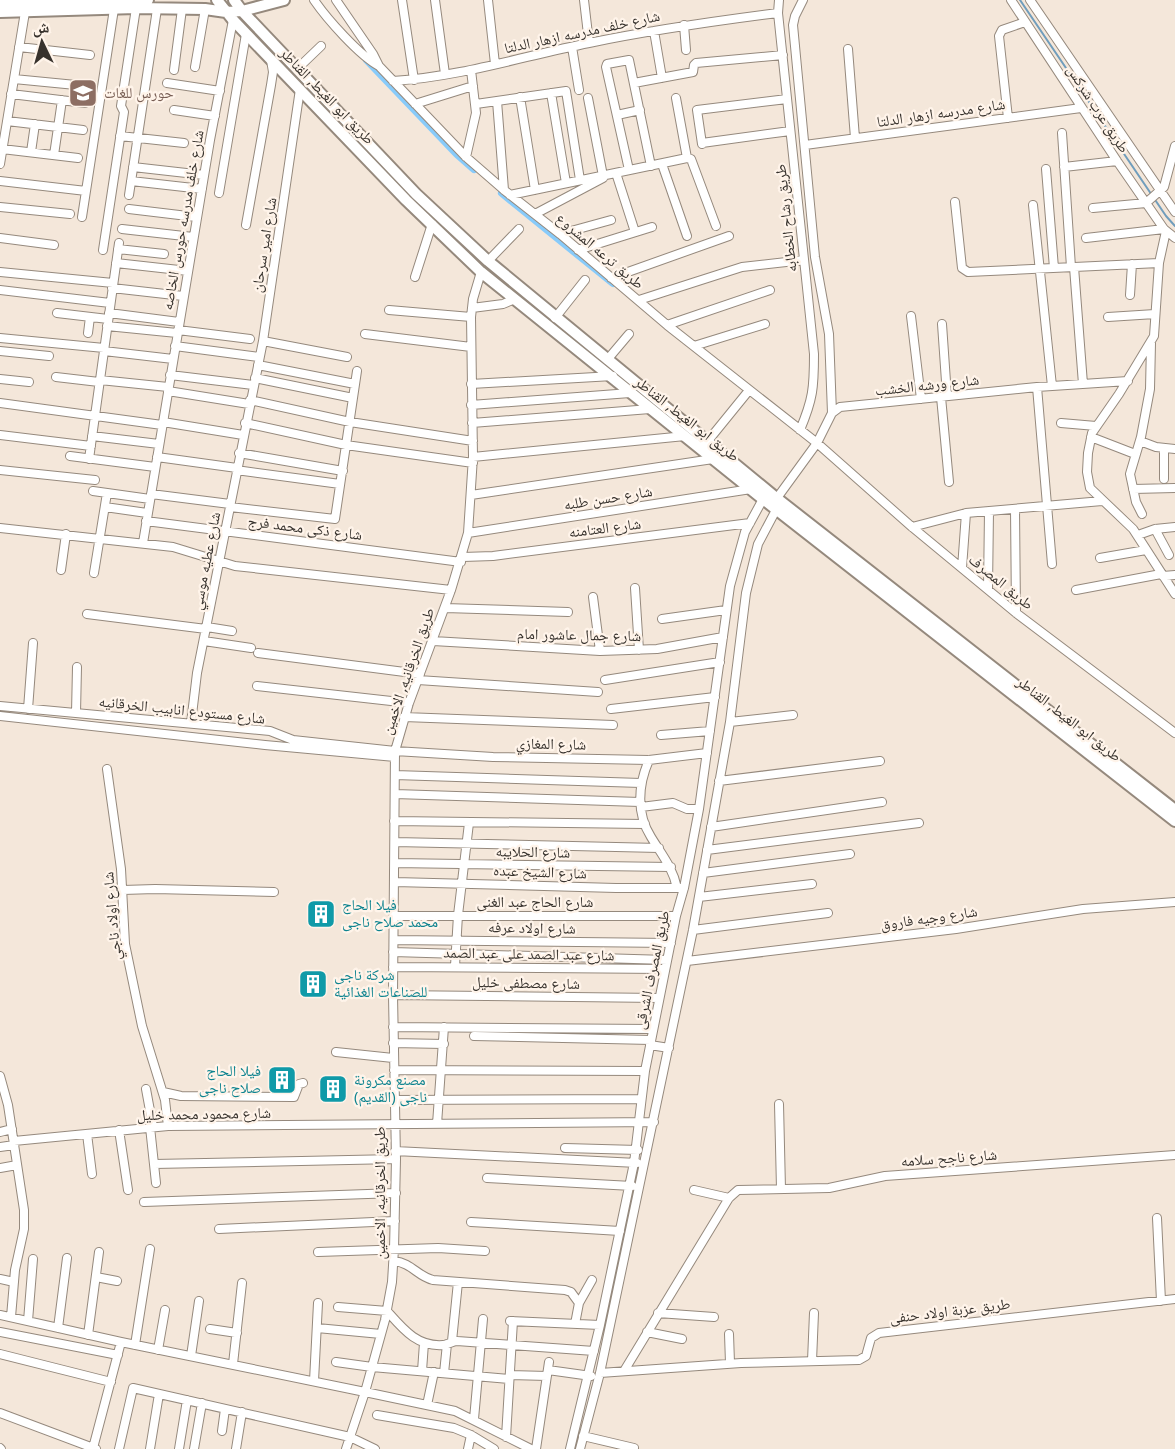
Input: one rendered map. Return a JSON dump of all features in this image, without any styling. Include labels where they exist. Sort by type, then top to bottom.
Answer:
[{"type":"main road","points":[[0,3],[148,0]]},
{"type":"main road","name":"طريق ابو الغيط, القناطر","points":[[217,0],[271,60],[481,272],[763,499],[776,504],[1175,810]]},
{"type":"main road","name":"طريق ابو الغيط, القناطر","points":[[234,0],[416,194],[488,261],[707,442],[776,504],[1175,821]]},
{"type":"main road","points":[[0,13],[136,8],[205,9],[229,16],[284,0]]},
{"type":"street","name":"طريق ترعه المشروع","points":[[314,0],[366,57],[379,66],[466,157],[667,325],[817,443]]},
{"type":"street","name":"طريق ترعه المشروع","points":[[336,0],[379,66]]},
{"type":"street","points":[[402,0],[414,80]]},
{"type":"street","points":[[435,0],[445,74]]},
{"type":"street","points":[[488,0],[495,64]]},
{"type":"street","points":[[584,0],[589,43]]},
{"type":"street","name":"طريق رشاح الخطابه","points":[[779,0],[778,13],[814,369],[812,401],[800,430]]},
{"type":"street","points":[[776,504],[817,443],[832,413],[830,334],[815,257],[793,25],[803,0]]},
{"type":"street","name":"طريق عرب شركس","points":[[1011,0],[1117,161],[1165,230],[1175,238]]},
{"type":"street","points":[[1030,0],[1175,212]]},
{"type":"street","points":[[103,250],[124,112],[121,106],[136,8]]},
{"type":"street","points":[[82,217],[114,9]]},
{"type":"street","points":[[129,195],[156,9]]},
{"type":"street","points":[[174,70],[182,9]]},
{"type":"street","points":[[195,67],[205,9]]},
{"type":"street","points":[[0,164],[25,12]]},
{"type":"street","name":"شارع خلف مدرسه ازهار الدلتا","points":[[393,81],[414,80],[471,70],[589,43],[684,25],[778,13]]},
{"type":"street","name":"شارع خلف مدرسه حورس الخاصه","points":[[142,543],[201,189],[220,91],[229,16]]},
{"type":"street","points":[[1008,118],[999,36],[1004,29],[1025,22]]},
{"type":"street","points":[[684,25],[686,50]]},
{"type":"street","points":[[654,31],[662,78]]},
{"type":"street","points":[[219,193],[246,34]]},
{"type":"street","points":[[297,69],[321,46]]},
{"type":"street","points":[[19,47],[90,55]]},
{"type":"street","points":[[572,47],[579,90]]},
{"type":"street","points":[[848,49],[855,138]]},
{"type":"street","points":[[634,82],[692,73],[696,63],[783,55]]},
{"type":"street","points":[[246,225],[272,85],[271,60]]},
{"type":"street","points":[[629,170],[606,66],[628,60],[651,166]]},
{"type":"street","points":[[466,157],[476,104],[471,70]]},
{"type":"street","points":[[14,79],[86,86]]},
{"type":"street","points":[[167,83],[220,91]]},
{"type":"street","points":[[415,104],[473,86]]},
{"type":"street","name":"شارع امير سرحان","points":[[249,402],[263,341],[300,88]]},
{"type":"street","points":[[476,104],[566,91],[580,180]]},
{"type":"street","points":[[551,93],[566,183]]},
{"type":"street","points":[[11,94],[85,103]]},
{"type":"street","points":[[520,98],[535,190]]},
{"type":"street","points":[[588,98],[610,174],[635,232]]},
{"type":"street","points":[[676,98],[687,158]]},
{"type":"street","points":[[787,99],[696,111],[702,144],[790,131]]},
{"type":"street","points":[[54,155],[62,100]]},
{"type":"street","points":[[497,101],[507,192],[535,190],[687,158],[691,159],[716,226]]},
{"type":"street","name":"شارع مدرسه ازهار الدلتا","points":[[805,145],[1082,108]]},
{"type":"street","points":[[174,110],[214,116]]},
{"type":"street","points":[[616,115],[640,110]]},
{"type":"street","points":[[789,112],[802,111]]},
{"type":"street","points":[[7,121],[83,130]]},
{"type":"street","points":[[31,153],[35,124]]},
{"type":"street","points":[[1062,133],[1083,384]]},
{"type":"street","points":[[120,136],[184,143]]},
{"type":"street","points":[[1093,208],[1146,203],[1160,192],[1167,179],[1175,146]]},
{"type":"street","points":[[2,149],[78,158]]},
{"type":"street","points":[[1064,167],[1117,161]]},
{"type":"street","points":[[662,164],[687,236]]},
{"type":"street","points":[[133,167],[204,176]]},
{"type":"street","points":[[1046,169],[1054,268]]},
{"type":"street","points":[[535,214],[610,174]]},
{"type":"street","points":[[0,181],[86,191]]},
{"type":"street","points":[[131,181],[201,189]]},
{"type":"street","points":[[796,194],[809,193]]},
{"type":"street","points":[[955,202],[962,268],[968,272],[1159,263]]},
{"type":"street","points":[[1033,205],[1052,386]]},
{"type":"street","points":[[0,207],[70,214]]},
{"type":"street","points":[[129,209],[196,218]]},
{"type":"street","points":[[560,234],[611,220]]},
{"type":"street","points":[[415,277],[432,224]]},
{"type":"street","points":[[578,250],[652,227]]},
{"type":"street","points":[[122,229],[193,237]]},
{"type":"street","points":[[488,261],[519,229]]},
{"type":"street","points":[[1086,238],[1165,230],[1159,263],[1151,343],[1150,389],[1140,441],[1130,474],[1132,489],[1142,514]]},
{"type":"street","points":[[611,278],[729,237]]},
{"type":"street","points":[[0,238],[54,245]]},
{"type":"street","points":[[89,459],[118,246],[164,254]]},
{"type":"street","points":[[639,300],[742,267],[804,260]]},
{"type":"street","points":[[116,263],[188,271]]},
{"type":"street","points":[[1130,295],[1132,264]]},
{"type":"street","points":[[0,272],[113,285],[183,296]]},
{"type":"street","name":"طريق الخرقانيه, الاخمين","points":[[346,1449],[365,1392],[387,1311],[394,1261],[396,1193],[393,1070],[395,754],[404,717],[462,560],[468,533],[473,460],[471,317],[481,272]]},
{"type":"street","points":[[555,318],[585,280]]},
{"type":"street","points":[[0,290],[110,303]]},
{"type":"street","points":[[667,325],[770,290]]},
{"type":"street","points":[[472,308],[502,304],[515,299]]},
{"type":"street","points":[[389,310],[471,317]]},
{"type":"street","points":[[57,313],[250,339]]},
{"type":"street","points":[[1108,317],[1155,314]]},
{"type":"street","points":[[911,316],[921,399]]},
{"type":"street","points":[[88,333],[90,317]]},
{"type":"street","points":[[108,319],[178,328]]},
{"type":"street","points":[[694,346],[765,324]]},
{"type":"street","points":[[942,324],[949,482]]},
{"type":"street","points":[[365,334],[471,346]]},
{"type":"street","points":[[607,360],[629,334]]},
{"type":"street","points":[[0,338],[173,359]]},
{"type":"street","points":[[263,341],[347,357]]},
{"type":"street","points":[[1151,343],[1090,437],[1087,463],[1088,481],[1090,488],[1102,501],[1138,535],[1175,594]]},
{"type":"street","points":[[175,346],[259,361],[356,384]]},
{"type":"street","points":[[0,351],[49,356]]},
{"type":"street","points":[[814,369],[830,369]]},
{"type":"street","points":[[93,491],[335,519],[357,371]]},
{"type":"street","points":[[170,375],[254,382],[353,398]]},
{"type":"street","points":[[471,384],[625,375]]},
{"type":"street","points":[[56,377],[168,389],[350,422],[473,441]]},
{"type":"street","points":[[0,379],[29,382]]},
{"type":"street","name":"شارع ورشه الخشب","points":[[832,413],[846,406],[1037,387],[1128,381]]},
{"type":"street","points":[[1037,387],[1052,564]]},
{"type":"street","points":[[471,405],[630,393]]},
{"type":"street","points":[[707,442],[746,394]]},
{"type":"street","name":"شارع عطيه موسي","points":[[191,723],[197,674],[226,532],[249,402]]},
{"type":"street","points":[[0,404],[243,435]]},
{"type":"street","points":[[472,423],[650,409]]},
{"type":"street","points":[[245,423],[346,445],[473,460],[685,436]]},
{"type":"street","points":[[1060,423],[1096,426]]},
{"type":"street","points":[[0,435],[91,446]]},
{"type":"street","points":[[92,436],[159,444]]},
{"type":"street","points":[[1090,437],[1135,454]]},
{"type":"street","points":[[1140,441],[1148,446],[1175,449]]},
{"type":"street","name":"طريق المصرف","points":[[817,443],[912,527],[1017,613],[1175,733]]},
{"type":"street","points":[[1164,449],[1164,479]]},
{"type":"street","points":[[239,453],[343,471]]},
{"type":"street","points":[[69,456],[155,467]]},
{"type":"street","points":[[157,457],[340,484]]},
{"type":"street","points":[[471,495],[714,459]]},
{"type":"street","points":[[0,470],[95,480]]},
{"type":"street","points":[[1132,489],[1175,488]]},
{"type":"street","name":"شارع حسن طلبه","points":[[468,533],[751,489]]},
{"type":"street","points":[[94,573],[107,493]]},
{"type":"street","name":"طريق المصرف الشرقى","points":[[570,1449],[600,1325],[634,1163],[650,1042],[699,809],[730,586],[746,532],[763,499]]},
{"type":"street","points":[[912,527],[966,513],[1102,501]]},
{"type":"street","name":"طريق المصرف الشرقى","points":[[580,1449],[599,1375],[687,961],[730,722],[746,593],[758,544],[776,504]]},
{"type":"street","name":"شارع ذكى محمد فرج","points":[[105,507],[226,532],[462,560]]},
{"type":"street","points":[[1015,509],[1017,613]]},
{"type":"street","points":[[988,589],[989,511]]},
{"type":"street","points":[[962,568],[966,513]]},
{"type":"street","name":"شارع العتامنه","points":[[462,560],[750,523]]},
{"type":"street","points":[[1138,535],[1155,529],[1175,527]]},
{"type":"street","points":[[0,528],[182,549],[235,566],[451,590]]},
{"type":"street","points":[[1155,529],[1169,555]]},
{"type":"street","points":[[61,570],[66,534]]},
{"type":"street","points":[[1100,558],[1146,550]]},
{"type":"street","points":[[1076,590],[1162,575],[1175,575]]},
{"type":"street","points":[[634,588],[639,650]]},
{"type":"street","points":[[593,597],[600,651]]},
{"type":"street","points":[[445,608],[568,612]]},
{"type":"street","points":[[662,619],[726,610]]},
{"type":"street","points":[[87,614],[232,631]]},
{"type":"street","name":"شارع جمال عاشور امام","points":[[433,641],[600,651],[639,650],[723,637]]},
{"type":"street","points":[[204,641],[419,677],[598,692]]},
{"type":"street","points":[[28,709],[33,643]]},
{"type":"street","points":[[605,680],[720,662]]},
{"type":"street","points":[[76,713],[77,667]]},
{"type":"street","points":[[257,686],[409,703]]},
{"type":"street","points":[[611,709],[715,697]]},
{"type":"street","name":"شارع مستودع انابيب الخرقانيه","points":[[0,706],[270,731],[293,740],[395,754]]},
{"type":"street","points":[[730,722],[793,715]]},
{"type":"street","name":"شارع مستودع انابيب الخرقانيه","points":[[0,716],[264,745],[395,754]]},
{"type":"street","points":[[404,717],[613,725]]},
{"type":"street","points":[[661,735],[710,731]]},
{"type":"street","name":"شارع المغازي","points":[[395,754],[649,760],[707,753]]},
{"type":"street","points":[[649,760],[641,783],[640,804],[645,825],[681,888]]},
{"type":"street","points":[[719,781],[880,761]]},
{"type":"street","name":"شارع اولاد ناجي","points":[[107,770],[123,890],[125,944],[142,1026],[162,1092],[168,1126]]},
{"type":"street","points":[[395,775],[641,783]]},
{"type":"street","points":[[395,794],[640,804],[673,803],[699,809]]},
{"type":"street","points":[[711,827],[882,802]]},
{"type":"street","points":[[394,821],[645,825]]},
{"type":"street","points":[[455,966],[461,883],[469,823]]},
{"type":"street","points":[[707,850],[919,823]]},
{"type":"street","points":[[395,842],[659,848]]},
{"type":"street","points":[[703,873],[850,854]]},
{"type":"street","name":"شارع الحلايبه","points":[[395,863],[671,867]]},
{"type":"street","name":"شارع الشيخ عبده","points":[[395,882],[681,888]]},
{"type":"street","points":[[699,897],[812,884]]},
{"type":"street","points":[[123,890],[274,892]]},
{"type":"street","name":"شارع وجيه فاروق","points":[[687,961],[956,929],[1071,910],[1175,902]]},
{"type":"street","points":[[693,930],[828,913]]},
{"type":"street","name":"شارع الحاج عبد الغنى","points":[[394,916],[676,916]]},
{"type":"street","name":"شارع اولاد عرفه","points":[[393,940],[670,943]]},
{"type":"street","points":[[393,952],[667,960]]},
{"type":"street","name":"شارع عبد الصمد على عبد الصمد","points":[[393,967],[665,969]]},
{"type":"street","name":"شارع مصطفى خليل","points":[[393,995],[659,998]]},
{"type":"street","points":[[393,1027],[653,1029]]},
{"type":"street","points":[[437,1124],[444,1027]]},
{"type":"street","points":[[474,1036],[650,1042],[669,1048]]},
{"type":"street","points":[[393,1043],[444,1044]]},
{"type":"street","points":[[336,1052],[393,1058]]},
{"type":"street","points":[[393,1070],[645,1071]]},
{"type":"street","points":[[0,1078],[4,1106],[12,1129],[25,1220],[14,1282],[12,1317]]},
{"type":"street","points":[[162,1092],[181,1096],[294,1096],[300,1084],[303,1083]]},
{"type":"street","points":[[146,1089],[156,1183]]},
{"type":"street","points":[[394,1100],[641,1100]]},
{"type":"street","points":[[779,1104],[781,1189]]},
{"type":"street","name":"شارع محمود محمد خليل","points":[[0,1148],[14,1143],[168,1126],[654,1122]]},
{"type":"street","points":[[0,1132],[12,1129]]},
{"type":"street","points":[[119,1130],[128,1190]]},
{"type":"street","points":[[87,1134],[92,1174]]},
{"type":"street","points":[[565,1148],[648,1151]]},
{"type":"street","points":[[154,1164],[396,1155],[645,1164]]},
{"type":"street","name":"شارع ناجح سلامه","points":[[729,1198],[738,1190],[837,1187],[863,1179],[885,1176],[1175,1155]]},
{"type":"street","points":[[0,1168],[17,1165]]},
{"type":"street","points":[[487,1178],[640,1186]]},
{"type":"street","points":[[624,1371],[729,1198],[694,1190]]},
{"type":"street","points":[[144,1202],[396,1193]]},
{"type":"street","points":[[1157,1218],[1161,1301]]},
{"type":"street","points":[[219,1229],[395,1221]]},
{"type":"street","points":[[471,1222],[620,1231]]},
{"type":"street","points":[[318,1252],[438,1248],[485,1251]]},
{"type":"street","points":[[135,1345],[150,1249]]},
{"type":"street","points":[[88,1335],[99,1252]]},
{"type":"street","points":[[58,1328],[67,1258]]},
{"type":"street","points":[[28,1321],[33,1259]]},
{"type":"street","points":[[394,1261],[408,1264],[428,1279],[565,1290],[576,1297],[579,1303]]},
{"type":"street","points":[[96,1277],[117,1281]]},
{"type":"street","points":[[0,1279],[14,1282]]},
{"type":"street","points":[[575,1324],[579,1303],[592,1280]]},
{"type":"street","points":[[444,1373],[458,1282]]},
{"type":"street","points":[[233,1364],[242,1283]]},
{"type":"street","name":"طريق عزبة اولاد حنفى","points":[[336,1362],[478,1377],[509,1377],[548,1369],[588,1376],[730,1363],[864,1358],[871,1338],[879,1334],[1175,1299]]},
{"type":"street","points":[[190,1356],[199,1301]]},
{"type":"street","points":[[314,1381],[318,1303]]},
{"type":"street","points":[[338,1306],[387,1311],[411,1337],[424,1343],[481,1342],[594,1351]]},
{"type":"street","points":[[158,1350],[165,1310]]},
{"type":"street","points":[[658,1313],[714,1317]]},
{"type":"street","points":[[812,1361],[814,1313]]},
{"type":"street","points":[[0,1315],[455,1411],[531,1449]]},
{"type":"street","points":[[474,1419],[483,1319]]},
{"type":"street","points":[[506,1437],[512,1321],[600,1325]]},
{"type":"street","points":[[317,1328],[381,1334]]},
{"type":"street","points":[[210,1329],[237,1333]]},
{"type":"street","points":[[0,1332],[118,1355]]},
{"type":"street","points":[[647,1332],[682,1339]]},
{"type":"street","points":[[729,1334],[730,1363]]},
{"type":"street","points":[[0,1413],[95,1449],[121,1342]]},
{"type":"street","points":[[422,1371],[424,1343]]},
{"type":"street","points":[[0,1354],[111,1382]]},
{"type":"street","points":[[536,1449],[548,1369]]},
{"type":"street","points":[[427,1405],[434,1372]]},
{"type":"street","points":[[119,1449],[131,1389],[134,1388],[350,1437],[375,1449]]},
{"type":"street","points":[[150,1449],[159,1394]]},
{"type":"street","points":[[179,1449],[187,1400]]},
{"type":"street","points":[[194,1449],[202,1403]]},
{"type":"street","points":[[222,1431],[225,1409]]},
{"type":"street","points":[[236,1449],[242,1412]]},
{"type":"street","points":[[377,1415],[454,1428],[494,1449]]},
{"type":"street","points":[[468,1449],[471,1435]]},
{"type":"street","points":[[583,1436],[634,1448]]},
{"type":"waterway","points":[[1020,0],[1175,226]]},
{"type":"waterway","points":[[367,60],[474,169]]},
{"type":"waterway","points":[[502,193],[613,283]]},
{"type":"place","name":"حورس للغات","points":[[83,93]]},
{"type":"place","name":"فيلا الحاج محمد صلاح ناجى","points":[[321,914]]},
{"type":"place","name":"شركة ناجى للصناعات الغذائية","points":[[313,984]]},
{"type":"place","name":"فيلا الحاج صلاح ناجى","points":[[282,1080]]},
{"type":"place","name":"مصنع مكرونة ناجى (القديم)","points":[[333,1089]]}]
